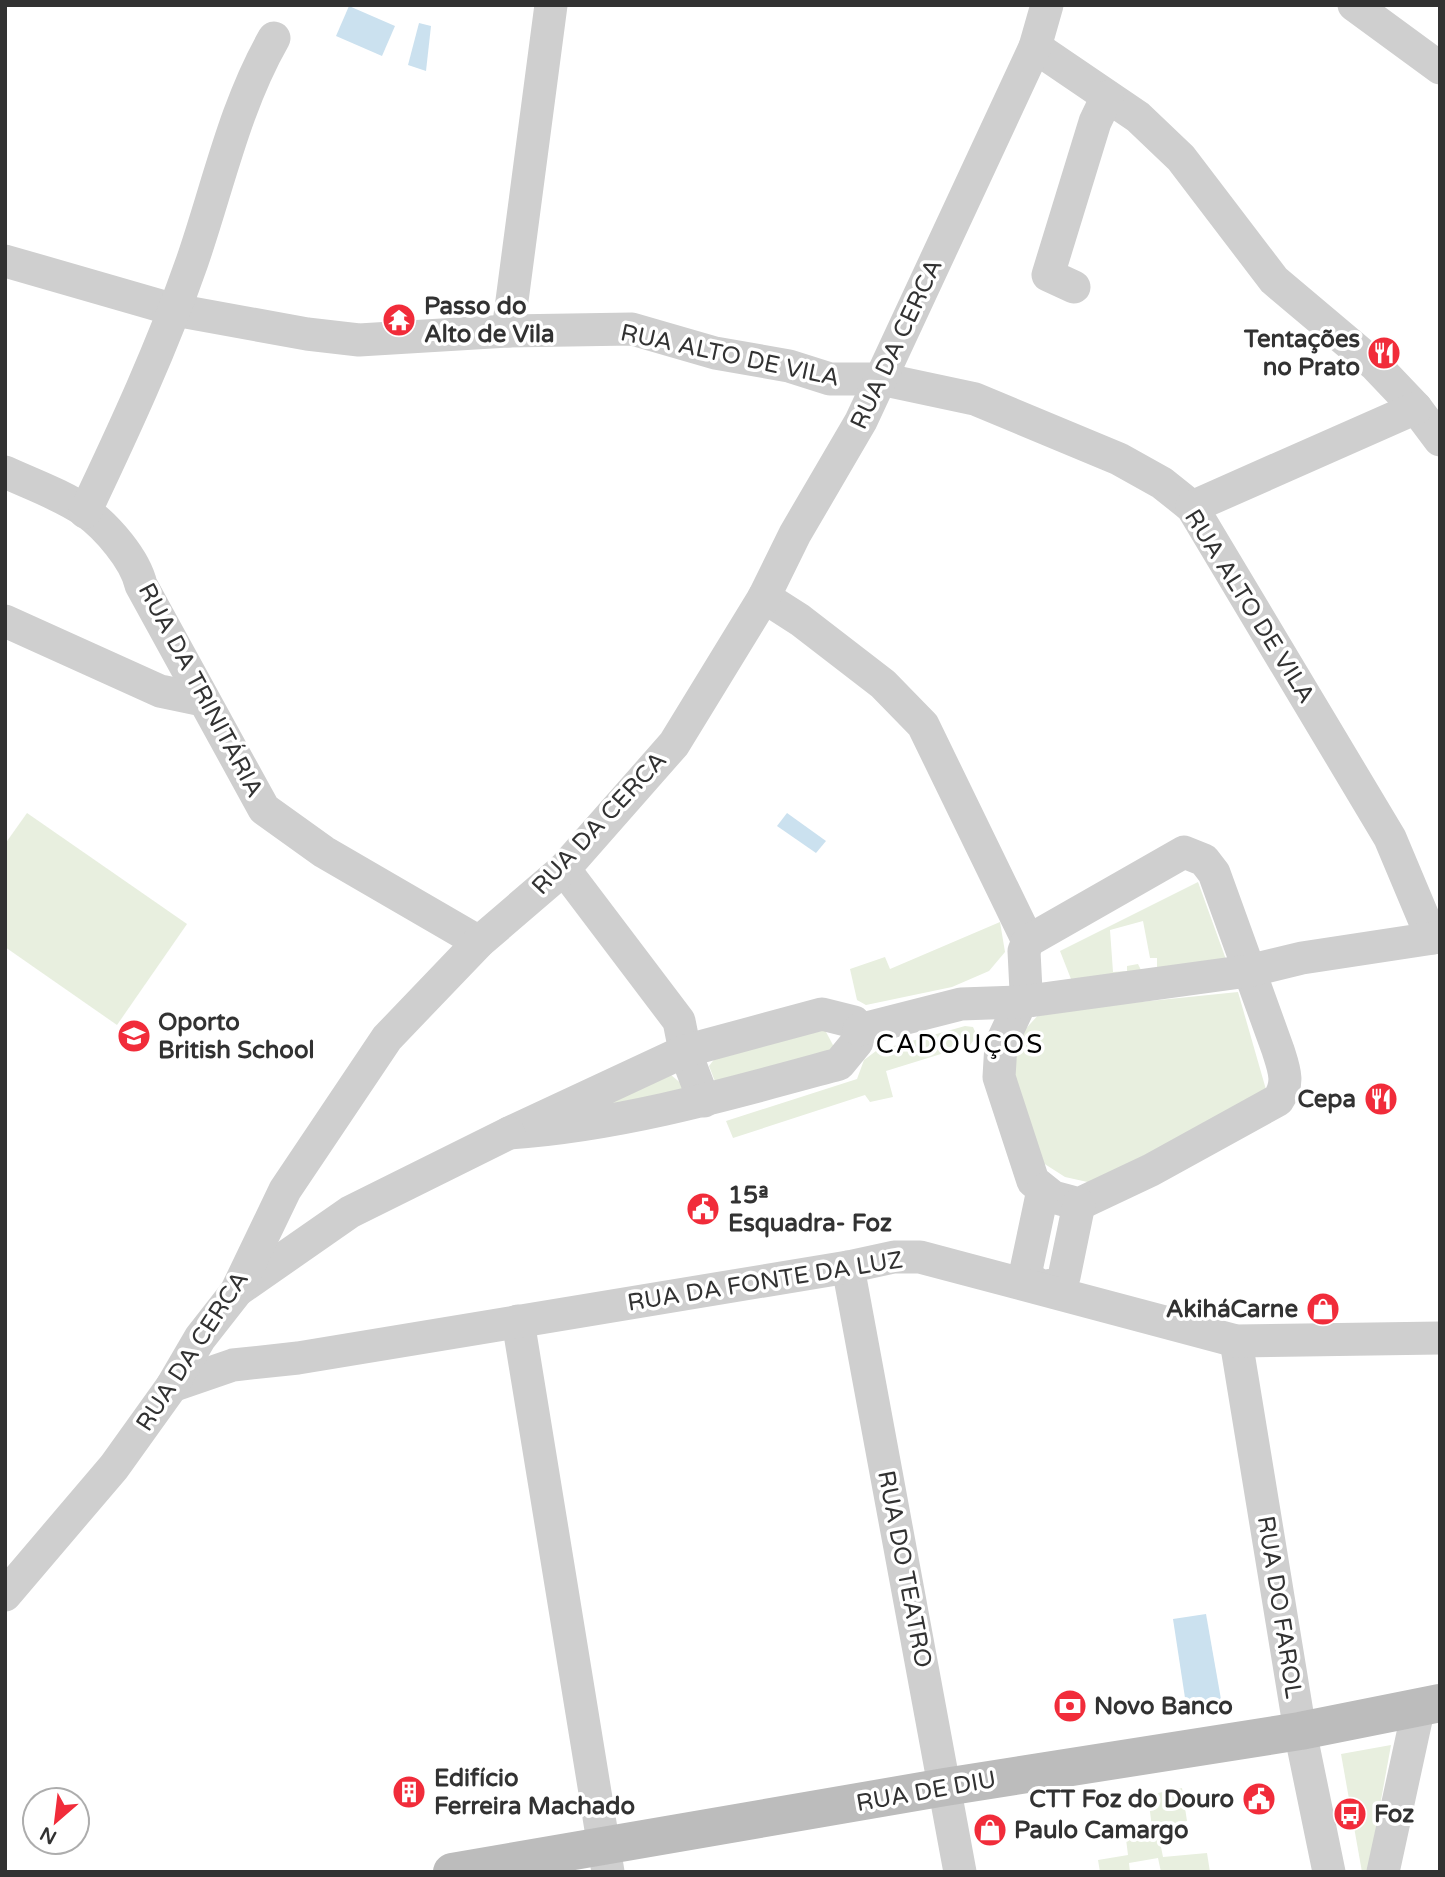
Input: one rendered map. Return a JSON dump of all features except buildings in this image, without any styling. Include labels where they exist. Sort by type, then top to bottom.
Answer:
[{"type":"main road","name":"RUA DE DIU","points":[[453,1872],[606,1859],[945,1787],[1300,1731],[1430,1705]]},
{"type":"street","points":[[508,331],[551,5]]},
{"type":"street","name":"RUA DA CERCA","points":[[5,1595],[114,1467],[172,1386],[200,1338],[236,1292],[285,1190],[387,1038],[478,942],[564,869],[674,744],[764,597],[881,379],[1035,47],[1047,5]]},
{"type":"street","points":[[1354,5],[1440,68]]},
{"type":"street","points":[[85,512],[175,310],[199,242],[216,178],[257,68],[274,38]]},
{"type":"street","points":[[1035,47],[1138,117],[1181,158],[1274,281],[1376,366],[1416,408],[1440,440]]},
{"type":"street","points":[[1074,287],[1048,275],[1095,122],[1107,96]]},
{"type":"street","name":"RUA ALTO DE VILA","points":[[5,261],[175,310],[359,340],[508,331],[632,329],[715,353],[789,366],[830,379],[881,379],[987,404],[1119,459],[1162,483],[1192,507],[1390,838],[1436,938]]},
{"type":"street","points":[[1192,507],[1416,408]]},
{"type":"street","name":"RUA DA TRINITÁRIA","points":[[5,472],[85,512],[113,539],[139,574],[141,585],[264,809],[324,852],[478,942]]},
{"type":"street","points":[[764,597],[800,620],[883,684],[923,724],[1028,941]]},
{"type":"street","points":[[5,621],[160,691],[203,700]]},
{"type":"street","points":[[1184,852],[1204,860],[1214,873],[1248,971],[1286,1078],[1285,1091],[1278,1100],[1151,1170],[1079,1204],[1061,1201],[1042,1190],[1033,1181],[999,1077],[1001,1044],[1028,981],[1024,951],[1028,941],[1184,852]]},
{"type":"street","points":[[564,869],[679,1021],[685,1051],[704,1101]]},
{"type":"street","points":[[859,1030],[961,1004],[1021,1002],[1248,971],[1302,958],[1436,938]]},
{"type":"street","points":[[236,1292],[349,1212],[509,1133],[685,1051],[822,1014],[854,1022],[859,1030],[857,1042],[839,1064],[704,1101],[570,1129],[509,1133]]},
{"type":"street","points":[[1042,1190],[1026,1275],[1041,1287],[1058,1284],[1064,1277],[1079,1204]]},
{"type":"street","name":"RUA DA FONTE DA LUZ","points":[[172,1386],[233,1365],[298,1357],[848,1267],[894,1257],[920,1257],[1236,1341],[1440,1338]]},
{"type":"street","name":"RUA DO TEATRO","points":[[848,1267],[960,1872]]},
{"type":"street","points":[[518,1321],[606,1859]]},
{"type":"street","name":"RUA DO FAROL","points":[[1236,1341],[1300,1731],[1329,1872]]},
{"type":"street","points":[[1383,1872],[1430,1705]]},
{"type":"green space","points":[[27,813],[187,924],[117,1025],[5,947],[5,844]]},
{"type":"green space","points":[[1198,882],[1228,965],[1071,979],[1060,951]],"holes":[[[1143,921],[1150,958],[1157,958],[1157,969],[1141,970],[1138,964],[1127,966],[1127,971],[1113,972],[1110,930]]]},
{"type":"green space","points":[[1000,922],[1005,952],[989,971],[952,987],[866,1005],[857,1000],[850,969],[885,957],[890,969]]},
{"type":"green space","points":[[1238,992],[1267,1093],[1092,1183],[1065,1177],[1040,1161],[1010,1066],[1020,1035],[1041,1012]]},
{"type":"green space","points":[[965,1026],[973,1027],[977,1036],[970,1045],[886,1071],[893,1097],[870,1102],[865,1095],[733,1138],[726,1121],[857,1079],[864,1060],[876,1051]]},
{"type":"green space","points":[[825,1030],[834,1047],[813,1062],[716,1084],[709,1066],[716,1057]]},
{"type":"green space","points":[[671,1075],[683,1085],[682,1094],[566,1122]]},
{"type":"green space","points":[[1391,1745],[1368,1872],[1362,1872],[1341,1754]]},
{"type":"green space","points":[[1182,1788],[1187,1821],[1157,1827],[1163,1857],[1207,1853],[1210,1872],[1161,1872],[1158,1858],[1129,1863],[1130,1872],[1100,1872],[1098,1860],[1128,1855],[1125,1831],[1152,1828],[1148,1795]]},
{"type":"water","points":[[349,6],[395,26],[382,56],[336,36]]},
{"type":"water","points":[[419,23],[431,26],[426,71],[408,65]]},
{"type":"water","points":[[787,813],[826,841],[816,853],[777,826]]},
{"type":"water","points":[[1206,1614],[1222,1705],[1187,1711],[1173,1619]]},
{"type":"place","name":"Passo do Alto de Vila","points":[[399,320]]},
{"type":"place","name":"Tentações no Prato","points":[[1384,353]]},
{"type":"place","name":"Oporto British School","points":[[134,1036]]},
{"type":"place","name":"Cepa","points":[[1381,1099]]},
{"type":"place","name":"15ª Esquadra- Foz","points":[[703,1209]]},
{"type":"place","name":"AkiháCarne","points":[[1323,1309]]},
{"type":"place","name":"Novo Banco","points":[[1070,1706]]},
{"type":"place","name":"Edifício Ferreira Machado","points":[[409,1792]]},
{"type":"place","name":"CTT Foz do Douro","points":[[1259,1799]]},
{"type":"place","name":"Foz","points":[[1350,1814]]},
{"type":"place","name":"Paulo Camargo","points":[[990,1830]]},
{"type":"district","name":"CADOUÇOS","points":[[960,1044]]}]
